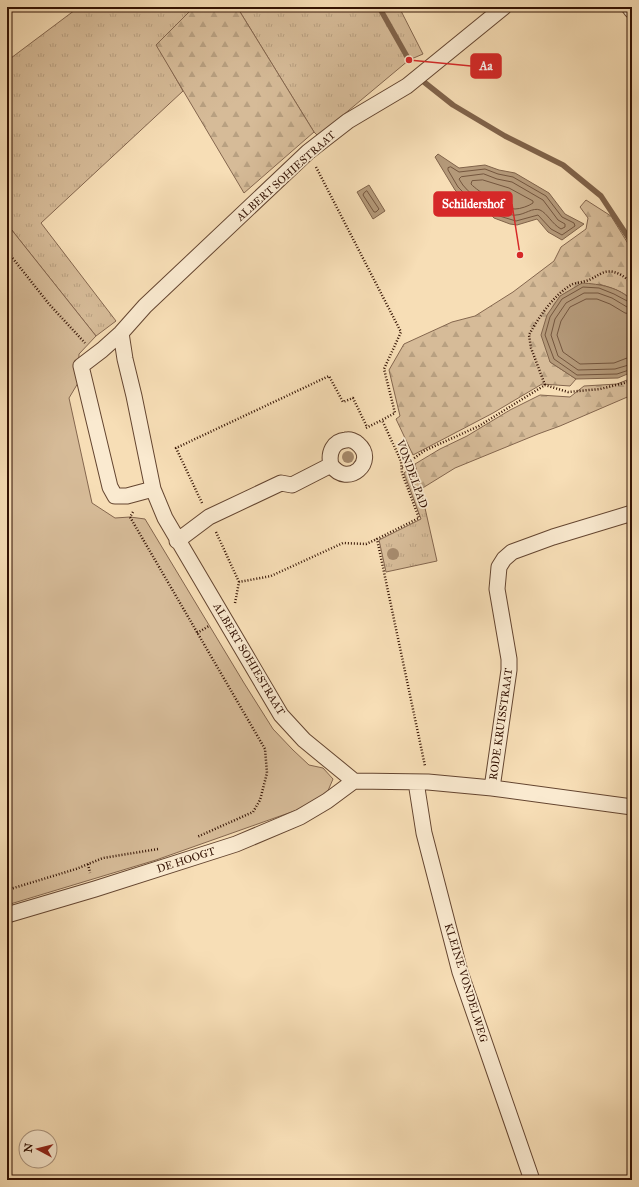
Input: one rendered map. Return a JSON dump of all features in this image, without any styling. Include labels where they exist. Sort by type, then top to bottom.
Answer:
[{"type":"street","name":"ALBERT SOHIESTRAAT","points":[[153,489],[127,496],[115,496],[110,487],[81,366],[121,333],[145,306],[308,152],[348,121],[407,86],[504,7]]},
{"type":"street","points":[[629,7],[632,11]]},
{"type":"street","name":"ALBERT SOHIESTRAAT","points":[[121,333],[125,359],[153,489],[165,518],[177,541],[281,714],[304,740],[354,781]]},
{"type":"street","points":[[177,541],[209,517],[281,483],[292,485],[331,465]]},
{"type":"street","name":"RODE KRUISSTRAAT","points":[[492,788],[509,659],[496,589],[499,567],[504,559],[512,552],[553,537],[632,512]]},
{"type":"street","points":[[354,781],[422,782],[492,788],[632,807]]},
{"type":"street","name":"DE HOOGT","points":[[7,915],[95,889],[236,844],[300,818],[327,801],[354,781]]},
{"type":"street","name":"KLEINE VONDELWEG","points":[[422,782],[424,834],[460,972],[532,1180]]},
{"type":"path","name":"VONDELPAD","points":[[308,152],[401,332],[384,369],[395,413],[382,420],[402,467],[402,473],[419,518],[376,539]]},
{"type":"path","points":[[7,251],[49,304],[85,344],[102,350]]},
{"type":"path","points":[[545,385],[528,336],[535,324],[559,293],[574,284],[589,280],[604,272],[618,273],[632,284]]},
{"type":"path","points":[[234,610],[239,582],[176,448],[329,376],[343,402],[353,398],[367,427]]},
{"type":"path","points":[[402,467],[424,451],[479,426],[545,385],[568,392],[600,389],[632,381]]},
{"type":"path","points":[[134,511],[130,517],[265,749],[267,773],[260,800],[253,812],[195,838]]},
{"type":"path","points":[[239,582],[271,576],[343,543],[366,544],[376,539],[425,765],[422,782]]},
{"type":"path","points":[[7,890],[76,869],[103,858],[164,849]]},
{"type":"green space","points":[[79,7],[194,7],[157,45],[183,91],[41,223],[116,321],[96,336],[7,224],[7,61]]},
{"type":"green space","points":[[194,7],[237,7],[314,132],[244,193],[156,45]]},
{"type":"green space","points":[[237,7],[399,7],[423,54],[409,60],[318,136],[314,132]]},
{"type":"green space","points":[[586,200],[611,216],[632,250],[632,301],[621,292],[599,284],[550,362],[576,379],[570,386],[542,384],[493,413],[413,455],[396,419],[400,416],[389,370],[404,344],[452,322],[475,316],[513,292],[554,261],[561,247],[586,229],[588,218],[580,207]]},
{"type":"green space","points":[[7,224],[96,336],[79,354],[78,383],[69,398],[92,503],[115,518],[130,517],[145,519],[273,729],[309,765],[323,768],[333,779],[327,793],[300,809],[156,860],[7,905]]},
{"type":"green space","points":[[632,378],[632,395],[560,426],[455,468],[421,489],[415,464],[440,449],[467,436],[510,410],[540,395],[570,397],[584,386],[617,384]]},
{"type":"green space","points":[[415,464],[437,561],[386,572],[379,540],[421,519],[404,473],[408,470],[407,468]]},
{"type":"water","points":[[438,154],[459,168],[485,165],[499,170],[515,173],[549,193],[565,214],[584,224],[562,240],[548,232],[537,219],[517,225],[494,218],[490,214],[477,209],[468,203],[455,190],[435,157]]},
{"type":"water","points":[[369,185],[385,211],[373,219],[357,192]]},
{"type":"water","points":[[582,283],[602,285],[615,289],[622,292],[632,301],[632,372],[618,378],[576,379],[550,362],[541,335],[547,315],[560,296]]},
{"type":"waterway","points":[[379,7],[409,60]]},
{"type":"waterway","points":[[424,82],[453,105],[505,136],[563,165],[601,196],[632,243]]},
{"type":"place","name":"Aa","points":[[409,60]]},
{"type":"place","name":"Schildershof","points":[[520,255]]}]
